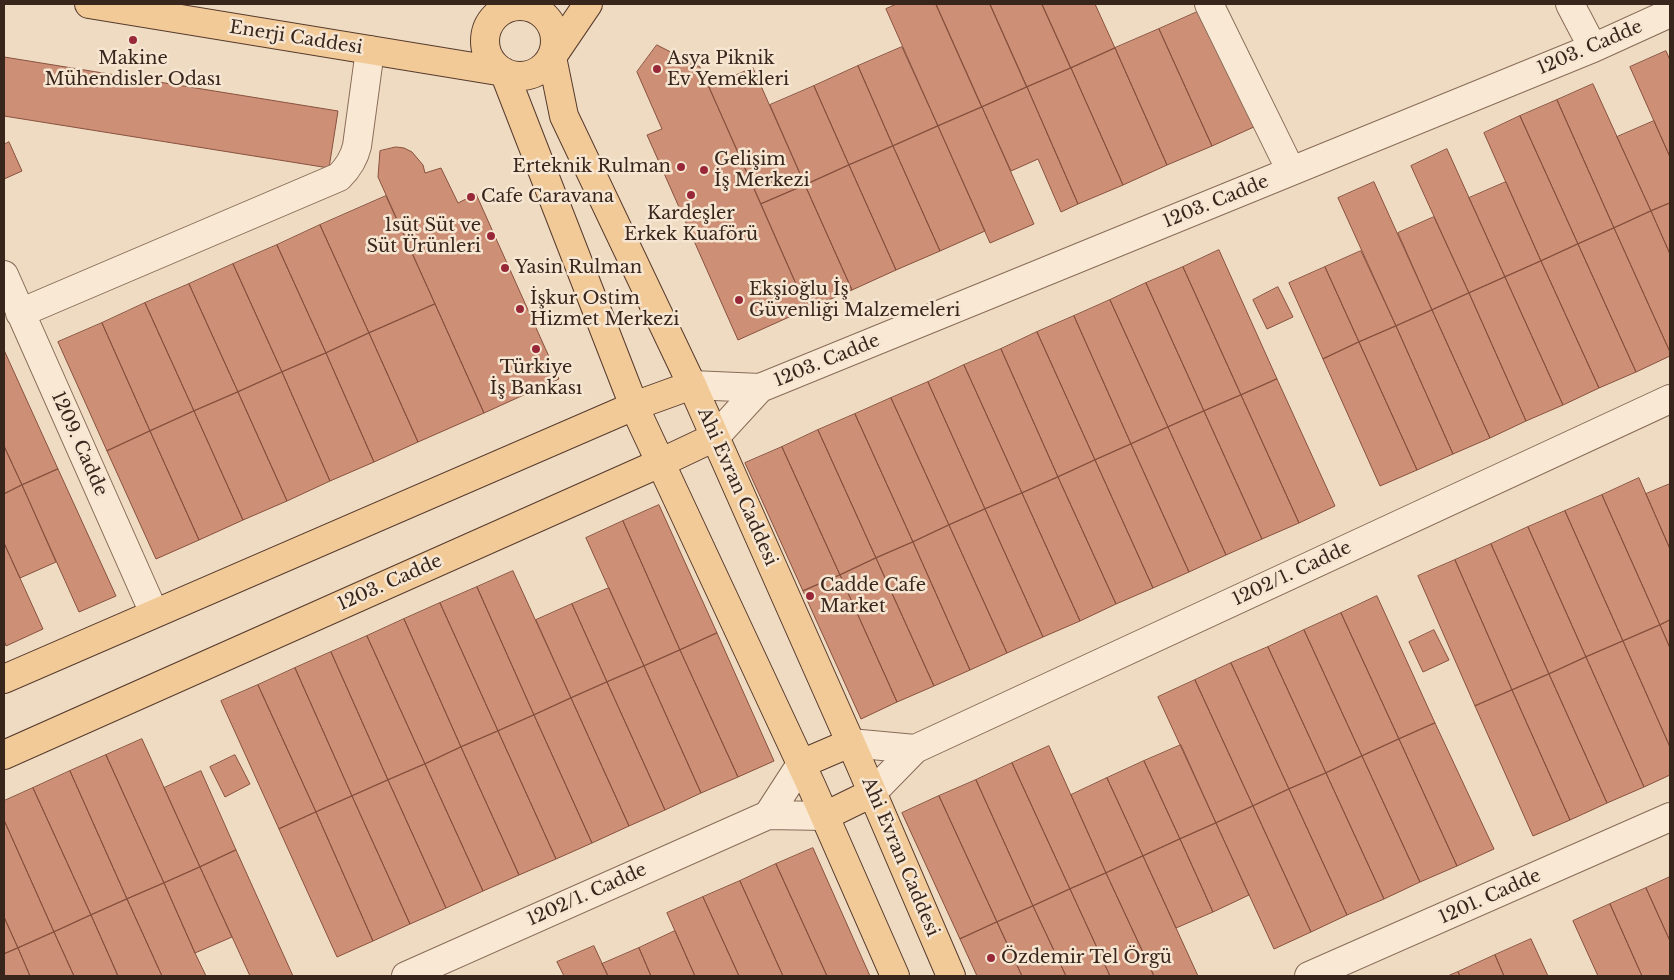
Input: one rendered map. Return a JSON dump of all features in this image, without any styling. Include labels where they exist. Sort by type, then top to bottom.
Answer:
[{"type":"main road","name":"Enerji Caddesi","points":[[89,4],[504,72]]},
{"type":"main road","points":[[552,57],[555,46],[555,34],[551,23],[543,14],[533,8],[521,5],[502,5],[491,21],[486,32],[485,44],[488,55],[494,65],[514,76],[525,76],[545,66],[552,57],[588,4]]},
{"type":"main road","name":"Ahi Evran Caddesi","points":[[552,57],[564,116],[692,385],[951,976]]},
{"type":"main road","points":[[504,72],[634,406],[825,816],[895,976]]},
{"type":"main road","name":"1203. Cadde","points":[[4,679],[634,406],[692,385]]},
{"type":"main road","name":"1203. Cadde","points":[[4,755],[715,437]]},
{"type":"main road","name":"1202/1. Cadde","points":[[801,764],[850,743]]},
{"type":"main road","name":"1202/1. Cadde","points":[[825,816],[872,793]]},
{"type":"street","points":[[1209,4],[1291,171]]},
{"type":"street","points":[[1570,4],[1593,48]]},
{"type":"street","name":"1203. Cadde","points":[[692,385],[760,388],[1593,48],[1670,13]]},
{"type":"street","points":[[20,313],[338,177],[350,165],[356,151],[370,50]]},
{"type":"street","name":"1209. Cadde","points":[[5,280],[154,613]]},
{"type":"street","name":"1203. Cadde","points":[[715,437],[760,388]]},
{"type":"street","name":"1202/1. Cadde","points":[[872,793],[915,748],[1670,399]]},
{"type":"street","name":"1202/1. Cadde","points":[[850,743],[915,748]]},
{"type":"street","points":[[768,815],[801,764]]},
{"type":"street","name":"1202/1. Cadde","points":[[406,976],[768,815],[825,816]]},
{"type":"street","name":"1201. Cadde","points":[[1309,976],[1670,817]]},
{"type":"building","points":[[897,4],[936,4],[982,107],[938,126],[886,9]]},
{"type":"building","points":[[936,4],[990,4],[1027,87],[982,107]]},
{"type":"building","points":[[990,4],[1042,4],[1071,68],[1027,87]]},
{"type":"building","points":[[1042,4],[1095,4],[1115,48],[1071,68]]},
{"type":"building","points":[[1204,9],[1256,126],[1212,146],[1159,29]]},
{"type":"building","points":[[1159,29],[1212,146],[1167,165],[1115,48]]},
{"type":"building","name":"Gelişim İş Merkezi","points":[[657,45],[700,67],[807,309],[738,340],[647,135],[662,129],[637,72]]},
{"type":"building","points":[[902,47],[938,126],[893,146],[858,66]]},
{"type":"building","points":[[1115,48],[1167,165],[1123,185],[1071,68]]},
{"type":"building","points":[[1666,51],[1670,60],[1670,157],[1630,67]]},
{"type":"building","points":[[4,57],[338,111],[329,168],[4,116]]},
{"type":"building","points":[[858,66],[893,146],[849,165],[814,86]]},
{"type":"building","points":[[753,68],[805,185],[761,204],[709,87]]},
{"type":"building","points":[[1071,68],[1123,185],[1078,204],[1027,87]]},
{"type":"building","points":[[1593,84],[1651,211],[1614,228],[1557,100]]},
{"type":"building","points":[[814,86],[849,165],[805,185],[770,105]]},
{"type":"building","points":[[1027,87],[1078,204],[1061,212],[1038,159],[1011,171],[982,107]]},
{"type":"building","points":[[1557,100],[1614,228],[1578,244],[1520,116]]},
{"type":"building","points":[[982,107],[1034,224],[990,243],[938,126]]},
{"type":"building","points":[[1520,116],[1578,244],[1541,261],[1484,133]]},
{"type":"building","points":[[1654,121],[1670,157],[1670,203],[1651,211],[1617,137]]},
{"type":"building","points":[[938,126],[985,231],[940,251],[893,146]]},
{"type":"building","points":[[9,142],[22,171],[4,179],[4,145]]},
{"type":"building","points":[[893,146],[940,251],[896,270],[849,165]]},
{"type":"building","points":[[396,147],[412,152],[423,165],[425,173],[441,168],[458,203],[476,194],[559,379],[484,413],[378,177],[380,151]]},
{"type":"building","points":[[1447,149],[1505,277],[1469,293],[1411,166]]},
{"type":"building","points":[[849,165],[896,270],[852,290],[805,185]]},
{"type":"building","points":[[1374,182],[1432,310],[1396,326],[1338,198]]},
{"type":"building","points":[[1506,182],[1541,261],[1505,277],[1469,198]]},
{"type":"building","points":[[805,185],[852,290],[807,309],[761,204]]},
{"type":"building","points":[[386,196],[435,304],[369,333],[320,225]]},
{"type":"building","points":[[1670,203],[1670,254],[1651,211]]},
{"type":"building","points":[[1651,211],[1670,254],[1670,352],[1614,228]]},
{"type":"building","points":[[1434,217],[1469,293],[1432,310],[1398,233]]},
{"type":"building","points":[[320,225],[369,333],[326,353],[277,245]]},
{"type":"building","points":[[1614,228],[1670,352],[1670,356],[1636,372],[1578,244]]},
{"type":"building","points":[[1578,244],[1636,372],[1599,388],[1541,261]]},
{"type":"building","points":[[277,245],[326,353],[282,372],[233,264]]},
{"type":"building","points":[[1219,250],[1277,379],[1241,395],[1183,267]]},
{"type":"building","points":[[1361,251],[1396,326],[1359,342],[1325,267]]},
{"type":"building","points":[[1541,261],[1599,388],[1563,405],[1505,277]]},
{"type":"building","points":[[233,264],[282,372],[238,392],[189,284]]},
{"type":"building","points":[[1183,267],[1241,395],[1204,411],[1146,283]]},
{"type":"building","points":[[1325,267],[1359,342],[1323,359],[1289,283]]},
{"type":"building","points":[[1505,277],[1563,405],[1526,421],[1469,293]]},
{"type":"building","points":[[1146,283],[1204,411],[1168,427],[1110,300]]},
{"type":"building","points":[[189,284],[238,392],[194,411],[145,303]]},
{"type":"building","points":[[1278,287],[1293,317],[1267,329],[1253,300]]},
{"type":"building","points":[[1469,293],[1526,421],[1490,438],[1432,310]]},
{"type":"building","points":[[1110,300],[1168,427],[1131,444],[1074,316]]},
{"type":"building","points":[[145,303],[194,411],[150,431],[102,323]]},
{"type":"building","points":[[435,304],[484,413],[418,442],[369,333]]},
{"type":"building","points":[[1432,310],[1490,438],[1453,454],[1396,326]]},
{"type":"building","points":[[1074,316],[1131,444],[1095,460],[1037,332]]},
{"type":"building","points":[[102,323],[150,431],[107,451],[58,342]]},
{"type":"building","points":[[1396,326],[1453,454],[1417,470],[1359,342]]},
{"type":"building","points":[[1037,332],[1095,460],[1058,477],[1001,349]]},
{"type":"building","points":[[369,333],[418,442],[374,462],[326,353]]},
{"type":"building","points":[[1359,342],[1417,470],[1380,486],[1323,359]]},
{"type":"building","points":[[1001,349],[1058,477],[1022,493],[964,365]]},
{"type":"building","points":[[4,350],[58,469],[22,485],[4,446]]},
{"type":"building","points":[[326,353],[374,462],[330,481],[282,372]]},
{"type":"building","points":[[964,365],[1022,493],[985,509],[928,382]]},
{"type":"building","points":[[282,372],[330,481],[287,501],[238,392]]},
{"type":"building","points":[[1277,379],[1335,506],[1299,523],[1241,395]]},
{"type":"building","points":[[928,382],[985,509],[949,525],[891,398]]},
{"type":"building","points":[[238,392],[287,501],[243,520],[194,411]]},
{"type":"building","points":[[1241,395],[1299,523],[1262,539],[1204,411]]},
{"type":"building","points":[[891,398],[949,525],[913,542],[855,414]]},
{"type":"building","points":[[194,411],[243,520],[199,540],[150,431]]},
{"type":"building","points":[[1204,411],[1262,539],[1226,555],[1168,427]]},
{"type":"building","points":[[855,414],[913,542],[876,558],[818,430]]},
{"type":"building","points":[[1168,427],[1226,555],[1189,572],[1131,444]]},
{"type":"building","points":[[818,430],[876,558],[840,575],[782,447]]},
{"type":"building","points":[[150,431],[199,540],[156,559],[107,451]]},
{"type":"building","points":[[1131,444],[1189,572],[1153,588],[1095,460]]},
{"type":"building","points":[[4,446],[22,485],[4,494]]},
{"type":"building","points":[[782,447],[840,575],[803,591],[745,463]]},
{"type":"building","points":[[1095,460],[1153,588],[1116,604],[1058,477]]},
{"type":"building","points":[[58,469],[116,596],[79,612],[22,485]]},
{"type":"building","points":[[1058,477],[1116,604],[1080,621],[1022,493]]},
{"type":"building","points":[[1639,478],[1670,549],[1670,620],[1660,625],[1602,495]]},
{"type":"building","points":[[1670,484],[1670,549],[1646,494]]},
{"type":"building","points":[[22,485],[56,562],[20,578],[4,543],[4,494]]},
{"type":"building","points":[[1022,493],[1080,621],[1043,637],[985,509]]},
{"type":"building","points":[[1602,495],[1660,625],[1623,641],[1565,511]]},
{"type":"building","points":[[659,505],[717,633],[680,650],[623,521]]},
{"type":"building","points":[[985,509],[1043,637],[1007,653],[949,525]]},
{"type":"building","points":[[1565,511],[1623,641],[1586,657],[1528,527]]},
{"type":"building","points":[[623,521],[680,650],[644,666],[586,538]]},
{"type":"building","points":[[949,525],[1007,653],[970,670],[913,542]]},
{"type":"building","points":[[1528,527],[1586,657],[1549,674],[1491,544]]},
{"type":"building","points":[[913,542],[970,670],[934,686],[876,558]]},
{"type":"building","points":[[4,543],[43,629],[6,646],[4,640]]},
{"type":"building","points":[[1491,544],[1549,674],[1512,690],[1455,560]]},
{"type":"building","points":[[876,558],[934,686],[897,702],[840,575]]},
{"type":"building","points":[[1455,560],[1512,690],[1475,706],[1418,576]]},
{"type":"building","points":[[513,571],[571,698],[534,715],[477,587]]},
{"type":"building","points":[[840,575],[897,702],[861,719],[803,591]]},
{"type":"building","points":[[477,587],[534,715],[498,731],[440,603]]},
{"type":"building","points":[[609,588],[644,666],[607,682],[572,604]]},
{"type":"building","points":[[1377,596],[1435,723],[1399,739],[1341,613]]},
{"type":"building","points":[[440,603],[498,731],[461,747],[404,619]]},
{"type":"building","points":[[572,604],[607,682],[571,698],[536,620]]},
{"type":"building","points":[[1341,613],[1399,739],[1362,756],[1304,630]]},
{"type":"building","points":[[404,619],[461,747],[425,764],[367,636]]},
{"type":"building","points":[[1670,620],[1670,648],[1660,625]]},
{"type":"building","points":[[1660,625],[1670,648],[1670,747],[1623,641]]},
{"type":"building","points":[[1304,630],[1362,756],[1326,773],[1268,647]]},
{"type":"building","points":[[1434,630],[1449,660],[1423,672],[1409,642]]},
{"type":"building","points":[[717,633],[774,761],[738,777],[680,650]]},
{"type":"building","points":[[367,636],[425,764],[388,780],[331,652]]},
{"type":"building","points":[[1623,641],[1670,747],[1670,775],[1644,787],[1586,657]]},
{"type":"building","points":[[1268,647],[1326,773],[1289,789],[1231,663]]},
{"type":"building","points":[[680,650],[738,777],[701,793],[644,666]]},
{"type":"building","points":[[331,652],[388,780],[352,796],[295,668]]},
{"type":"building","points":[[1586,657],[1644,787],[1607,803],[1549,674]]},
{"type":"building","points":[[1231,663],[1289,789],[1253,806],[1195,680]]},
{"type":"building","points":[[644,666],[701,793],[665,810],[607,682]]},
{"type":"building","points":[[295,668],[352,796],[316,812],[258,685]]},
{"type":"building","points":[[1549,674],[1607,803],[1570,820],[1512,690]]},
{"type":"building","points":[[1195,680],[1253,806],[1216,823],[1158,697]]},
{"type":"building","points":[[607,682],[665,810],[629,826],[571,698]]},
{"type":"building","points":[[258,685],[316,812],[279,829],[221,701]]},
{"type":"building","points":[[1512,690],[1570,820],[1533,836],[1475,706]]},
{"type":"building","points":[[571,698],[629,826],[592,843],[534,715]]},
{"type":"building","points":[[534,715],[592,843],[556,859],[498,731]]},
{"type":"building","points":[[1435,723],[1494,849],[1457,866],[1399,739]]},
{"type":"building","points":[[498,731],[556,859],[519,875],[461,747]]},
{"type":"building","points":[[142,739],[200,867],[164,883],[106,755]]},
{"type":"building","points":[[1399,739],[1457,866],[1420,882],[1362,756]]},
{"type":"building","points":[[1181,745],[1216,823],[1180,839],[1144,761]]},
{"type":"building","points":[[1049,746],[1106,873],[1070,889],[1012,763]]},
{"type":"building","points":[[461,747],[519,875],[483,891],[425,764]]},
{"type":"building","points":[[106,755],[164,883],[127,899],[70,771]]},
{"type":"building","points":[[235,755],[250,784],[225,797],[210,767]]},
{"type":"building","points":[[1362,756],[1420,882],[1384,899],[1326,773]]},
{"type":"building","points":[[1144,761],[1180,839],[1143,856],[1107,778]]},
{"type":"building","points":[[1012,763],[1070,889],[1033,906],[976,780]]},
{"type":"building","points":[[425,764],[483,891],[446,908],[388,780]]},
{"type":"building","points":[[70,771],[127,899],[91,915],[33,788]]},
{"type":"building","points":[[201,771],[236,850],[200,867],[164,788]]},
{"type":"building","points":[[1326,773],[1384,899],[1347,915],[1289,789]]},
{"type":"building","points":[[1107,778],[1143,856],[1106,873],[1071,795]]},
{"type":"building","points":[[388,780],[446,908],[410,924],[352,796]]},
{"type":"building","points":[[976,780],[1033,906],[997,922],[939,796]]},
{"type":"building","points":[[33,788],[91,915],[54,932],[4,820],[4,801]]},
{"type":"building","points":[[1289,789],[1347,915],[1311,932],[1253,806]]},
{"type":"building","points":[[352,796],[410,924],[373,941],[316,812]]},
{"type":"building","points":[[939,796],[997,922],[960,939],[902,813]]},
{"type":"building","points":[[1253,806],[1311,932],[1274,949],[1216,823]]},
{"type":"building","points":[[316,812],[373,941],[337,957],[279,829]]},
{"type":"building","points":[[4,820],[54,932],[18,948],[4,917]]},
{"type":"building","points":[[1216,823],[1249,895],[1213,912],[1180,839]]},
{"type":"building","points":[[1180,839],[1213,912],[1176,928],[1143,856]]},
{"type":"building","points":[[813,848],[870,976],[827,976],[776,864]]},
{"type":"building","points":[[236,850],[293,976],[250,976],[200,867]]},
{"type":"building","points":[[1143,856],[1198,976],[1154,976],[1106,873]]},
{"type":"building","points":[[776,864],[827,976],[783,976],[740,881]]},
{"type":"building","points":[[200,867],[232,937],[195,953],[164,883]]},
{"type":"building","points":[[1106,873],[1154,976],[1110,976],[1070,889]]},
{"type":"building","points":[[1670,877],[1670,941],[1646,888]]},
{"type":"building","points":[[740,881],[783,976],[739,976],[703,897]]},
{"type":"building","points":[[164,883],[206,976],[162,976],[127,899]]},
{"type":"building","points":[[1646,888],[1670,941],[1670,976],[1642,976],[1610,904]]},
{"type":"building","points":[[1070,889],[1110,976],[1066,976],[1033,906]]},
{"type":"building","points":[[703,897],[739,976],[695,976],[667,913]]},
{"type":"building","points":[[127,899],[162,976],[118,976],[91,915]]},
{"type":"building","points":[[1610,904],[1642,976],[1598,976],[1573,921]]},
{"type":"building","points":[[1033,906],[1066,976],[1022,976],[997,922]]},
{"type":"building","points":[[91,915],[118,976],[74,976],[54,932]]},
{"type":"building","points":[[4,917],[18,948],[4,954]]},
{"type":"building","name":"Özdemir Tel Örgü","points":[[997,922],[1022,976],[977,976],[960,939]]},
{"type":"building","points":[[675,931],[695,976],[651,976],[639,948]]},
{"type":"building","points":[[54,932],[74,976],[30,976],[18,948]]},
{"type":"building","points":[[1531,939],[1548,976],[1504,976],[1495,955]]},
{"type":"building","points":[[594,946],[608,976],[564,976],[557,962]]},
{"type":"building","points":[[18,948],[30,976],[4,976],[4,954]]},
{"type":"building","points":[[639,948],[651,976],[608,976],[602,964]]},
{"type":"building","points":[[1495,955],[1504,976],[1460,976],[1458,972]]},
{"type":"building","points":[[1458,972],[1460,976],[1448,976]]},
{"type":"place","name":"Makine Mühendisler Odası","points":[[133,40]]},
{"type":"place","name":"Asya Piknik Ev Yemekleri","points":[[657,69]]},
{"type":"place","name":"Erteknik Rulman","points":[[681,167]]},
{"type":"place","name":"Gelişim İş Merkezi","points":[[704,170]]},
{"type":"place","name":"Kardeşler Erkek Kuaförü","points":[[691,195]]},
{"type":"place","name":"Cafe Caravana","points":[[471,197]]},
{"type":"place","name":"1süt Süt ve Süt Ürünleri","points":[[491,236]]},
{"type":"place","name":"Yasin Rulman","points":[[505,268]]},
{"type":"place","name":"Ekşioğlu İş Güvenliği Malzemeleri","points":[[739,300]]},
{"type":"place","name":"İşkur Ostim Hizmet Merkezi","points":[[520,309]]},
{"type":"place","name":"Türkiye İş Bankası","points":[[536,349]]},
{"type":"place","name":"Cadde Cafe Market","points":[[810,596]]},
{"type":"place","name":"Özdemir Tel Örgü","points":[[991,958]]}]
